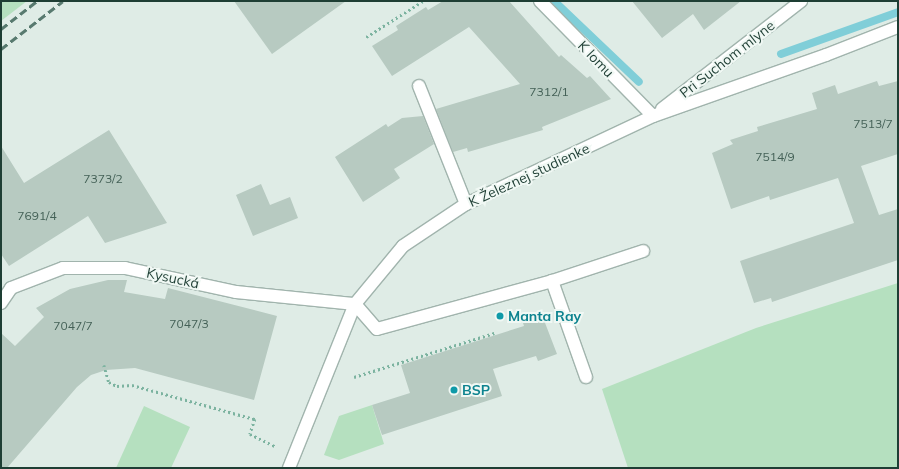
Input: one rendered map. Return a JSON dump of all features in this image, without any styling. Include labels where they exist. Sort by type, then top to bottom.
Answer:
[{"type":"street","name":"K lomu","points":[[540,1],[653,116]]},
{"type":"street","name":"Pri Suchom mlyne","points":[[653,116],[801,1]]},
{"type":"street","name":"K Železnej studienke","points":[[289,468],[355,304],[403,246],[466,204],[653,116],[826,55],[898,27]]},
{"type":"street","points":[[419,86],[466,204]]},
{"type":"street","points":[[355,304],[377,329],[552,280],[643,251]]},
{"type":"street","name":"Kysucká","points":[[1,303],[6,286],[63,268],[125,268],[236,292],[355,304]]},
{"type":"street","points":[[552,280],[586,377]]},
{"type":"path","points":[[366,36],[423,1]]},
{"type":"path","points":[[354,377],[494,332]]},
{"type":"path","points":[[104,365],[109,382],[117,386],[132,385],[255,418],[250,434],[275,446]]},
{"type":"green space","points":[[1,1],[27,1],[1,21]]},
{"type":"green space","points":[[898,283],[898,468],[628,468],[602,389],[756,328]]},
{"type":"green space","points":[[372,405],[384,444],[339,460],[324,455],[339,416]]},
{"type":"green space","points":[[144,406],[190,427],[171,468],[116,468]]},
{"type":"building","points":[[234,1],[346,1],[272,54]]},
{"type":"building","points":[[443,1],[509,1],[559,57],[561,55],[587,78],[590,76],[611,99],[542,127],[543,130],[468,152],[467,148],[453,152],[436,109],[520,84],[469,27],[392,76],[372,46],[398,30],[396,26],[426,7],[428,10]]},
{"type":"building","points":[[632,1],[741,1],[704,30],[693,14],[662,38]]},
{"type":"building","points":[[877,81],[879,86],[898,81],[898,154],[861,166],[879,215],[898,209],[898,260],[772,302],[771,298],[754,303],[740,261],[854,223],[838,178],[770,200],[769,196],[731,209],[712,153],[733,144],[730,140],[758,131],[757,127],[817,109],[812,93],[835,85],[838,94]]},
{"type":"building","points":[[423,116],[434,144],[394,169],[400,178],[363,202],[335,157],[386,124],[388,127],[402,118]]},
{"type":"building","points":[[109,130],[167,223],[105,243],[88,216],[9,266],[1,254],[1,146],[24,183]]},
{"type":"building","points":[[261,184],[270,205],[290,197],[298,218],[253,236],[236,195]]},
{"type":"building","points":[[108,280],[127,280],[124,292],[165,299],[168,288],[277,316],[254,400],[135,368],[106,370],[91,375],[77,387],[7,468],[1,468],[1,333],[15,346],[44,317],[36,308],[70,289]]},
{"type":"building","name":"BSP","points":[[542,315],[557,354],[538,361],[536,356],[493,369],[502,396],[382,435],[372,405],[410,393],[401,365],[524,326],[523,323]]},
{"type":"waterway","points":[[554,1],[639,82]]},
{"type":"waterway","points":[[781,54],[898,12]]},
{"type":"railway","points":[[1,29],[37,1]]},
{"type":"railway","points":[[1,49],[63,1]]},
{"type":"place","name":"Manta Ray","points":[[500,316]]},
{"type":"place","name":"BSP","points":[[454,390]]}]
